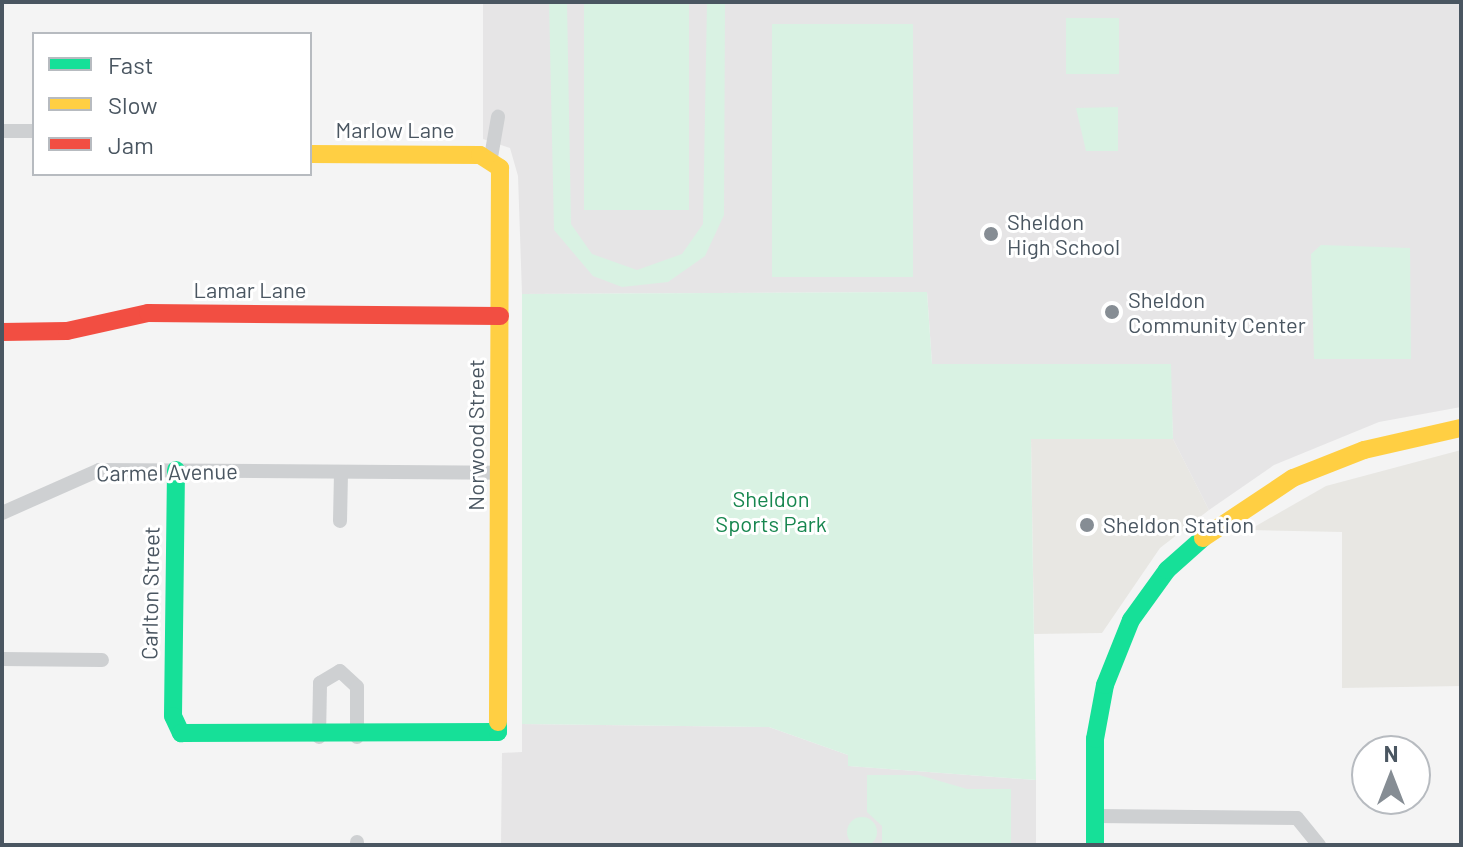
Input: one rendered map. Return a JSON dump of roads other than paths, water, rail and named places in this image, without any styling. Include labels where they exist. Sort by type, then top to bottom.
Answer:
[{"type":"street","points":[[485,156],[498,117]]},
{"type":"street","points":[[2,131],[32,131]]},
{"type":"street","name":"Marlow Lane","points":[[312,154],[485,156]]},
{"type":"street","name":"Norwood Street","points":[[357,737],[490,736],[500,729],[501,172],[485,156]]},
{"type":"street","name":"Lamar Lane","points":[[2,332],[67,331],[148,313],[500,316]]},
{"type":"street","points":[[1095,845],[1105,685],[1131,620],[1167,570],[1219,524],[1293,478],[1364,450],[1461,428]]},
{"type":"street","name":"Carmel Avenue","points":[[2,513],[94,470],[500,473]]},
{"type":"street","name":"Carlton Street","points":[[176,470],[173,716],[188,736],[319,737]]},
{"type":"street","points":[[340,521],[341,472]]},
{"type":"street","points":[[2,659],[102,660]]},
{"type":"street","points":[[340,671],[357,687],[357,737],[319,737],[320,683],[340,671]]},
{"type":"street","points":[[1095,816],[1297,818],[1319,845]]},
{"type":"place","name":"Sheldon High School","points":[[991,234]]},
{"type":"place","name":"Sheldon Community Center","points":[[1112,312]]},
{"type":"place","name":"Sheldon Station","points":[[1087,525]]},
{"type":"park label","name":"Sheldon Sports Park","points":[[771,510]]}]
